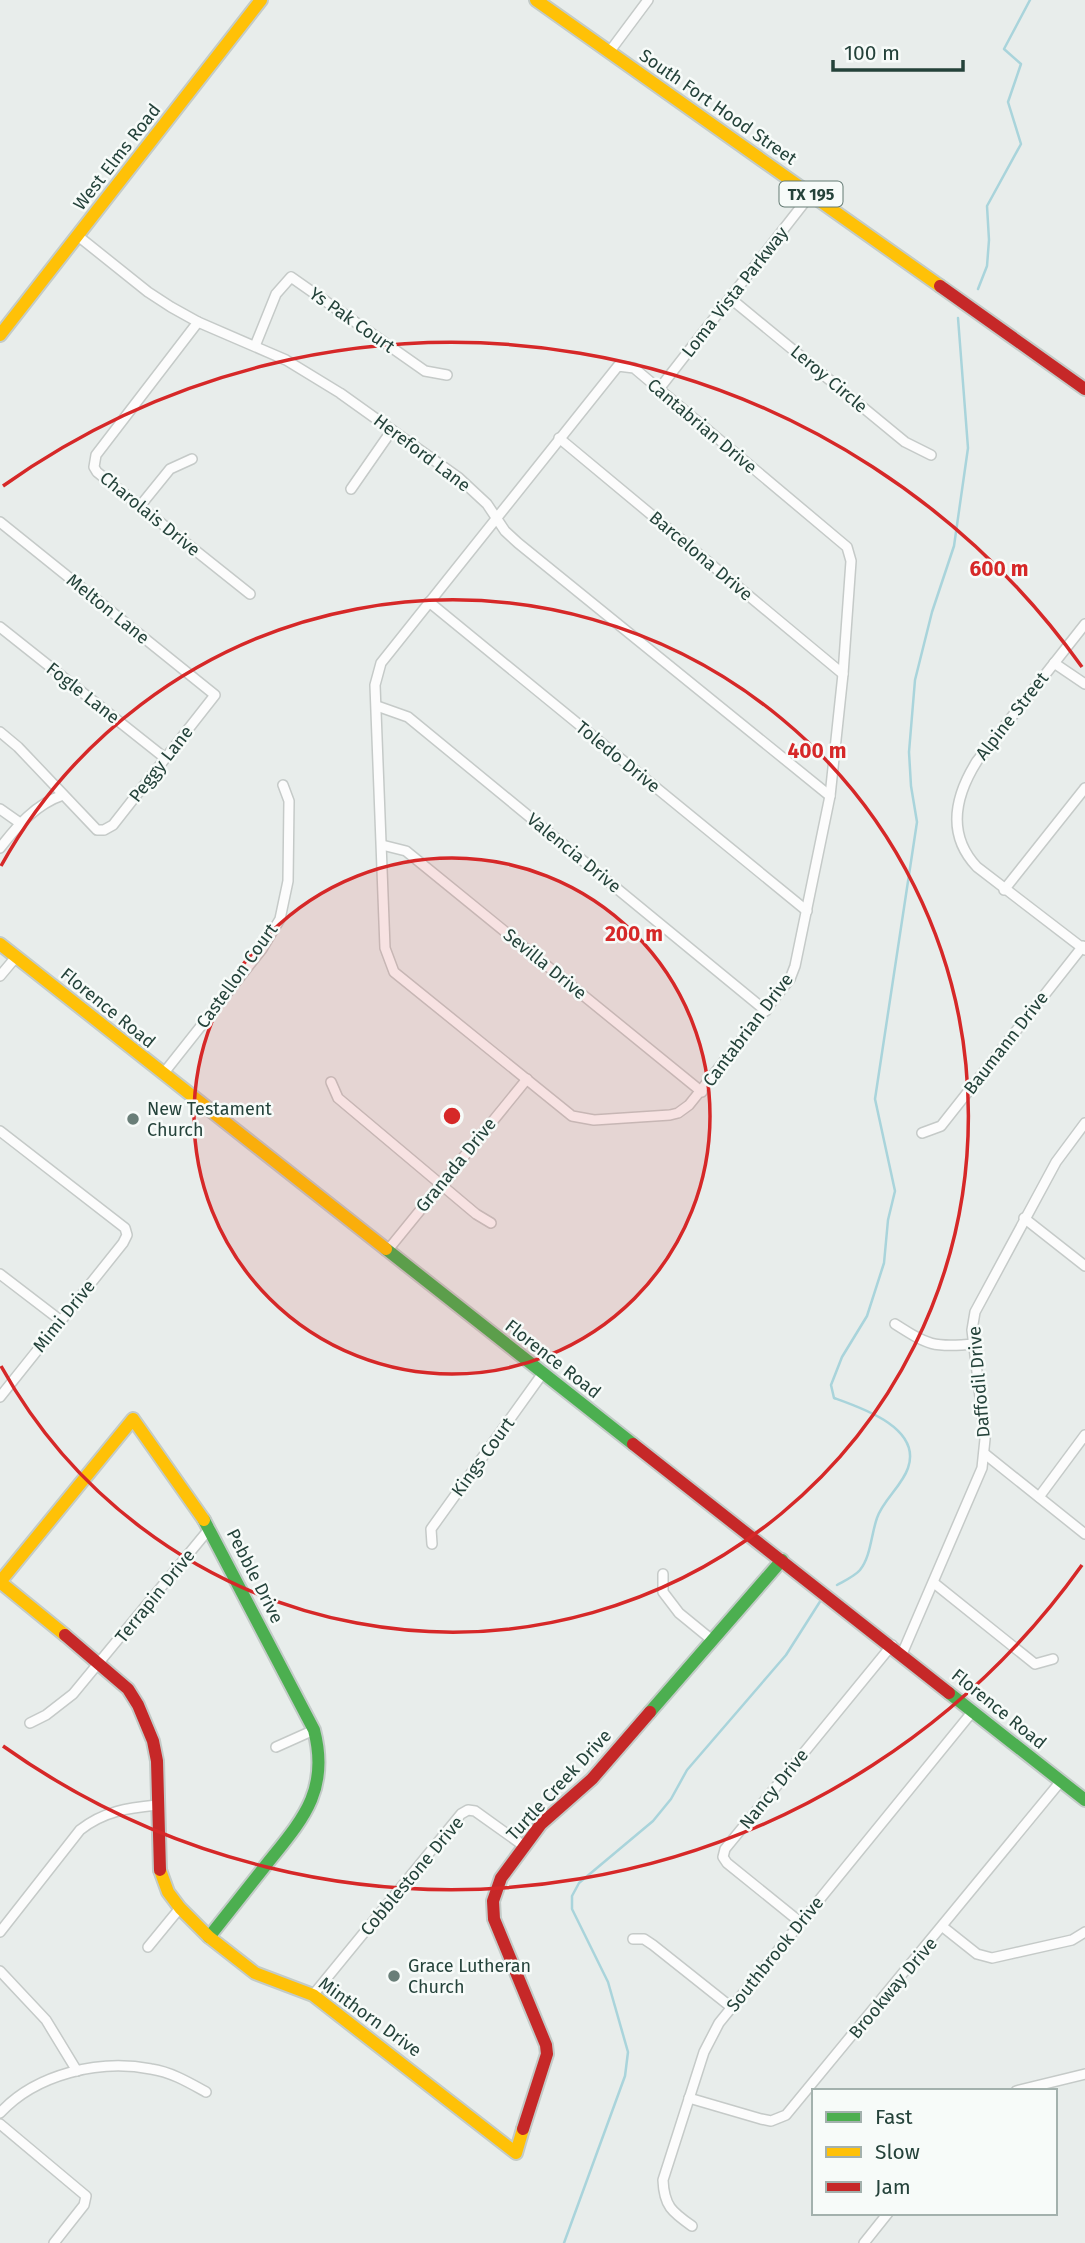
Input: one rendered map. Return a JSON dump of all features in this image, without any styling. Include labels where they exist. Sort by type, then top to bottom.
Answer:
[{"type":"main road","name":"West Elms Road","points":[[0,335],[261,0]]},
{"type":"main road","name":"South Fort Hood Street","points":[[536,0],[1085,389]]},
{"type":"main road","name":"Florence Road","points":[[0,944],[1085,1800]]},
{"type":"main road","name":"Pebble Drive","points":[[0,1582],[133,1419],[211,1528],[314,1730],[320,1751],[320,1772],[314,1797],[304,1818],[209,1937]]},
{"type":"main road","name":"Turtle Creek Drive","points":[[516,2153],[546,2061],[546,2045],[494,1919],[493,1901],[501,1878],[541,1824],[592,1779],[782,1560]]},
{"type":"main road","name":"Minthorn Drive","points":[[0,1582],[128,1689],[146,1721],[157,1761],[159,1866],[169,1892],[180,1908],[209,1937],[255,1973],[313,1995],[393,2054],[516,2153]]},
{"type":"street","points":[[610,51],[648,0]]},
{"type":"street","name":"Loma Vista Parkway","points":[[659,389],[811,194]]},
{"type":"street","name":"Hereford Lane","points":[[78,236],[148,292],[198,322],[255,345],[303,369],[467,485],[487,504],[496,519],[518,543],[830,796]]},
{"type":"street","name":"Ys Pak Court","points":[[255,345],[276,294],[291,277],[425,371],[447,375]]},
{"type":"street","name":"Leroy Circle","points":[[730,298],[905,442],[931,455]]},
{"type":"street","name":"Charolais Drive","points":[[198,322],[94,461],[97,472],[250,594]]},
{"type":"street","name":"Cantabrian Drive","points":[[618,366],[634,368],[659,389],[847,547],[851,561],[843,674],[830,796],[795,966],[790,979],[690,1105],[678,1113],[594,1121],[572,1115],[394,972],[385,948],[375,685],[381,663],[618,366]]},
{"type":"street","points":[[351,489],[392,430]]},
{"type":"street","name":"Barcelona Drive","points":[[559,438],[843,674]]},
{"type":"street","points":[[140,506],[170,469],[192,459]]},
{"type":"street","name":"Melton Lane","points":[[0,522],[215,695]]},
{"type":"street","name":"Toledo Drive","points":[[429,602],[807,911]]},
{"type":"street","name":"Alpine Street","points":[[1004,890],[977,867],[964,851],[957,817],[958,799],[967,777],[1085,624]]},
{"type":"street","name":"Fogle Lane","points":[[0,627],[165,758]]},
{"type":"street","points":[[1054,663],[1085,684]]},
{"type":"street","name":"Peggy Lane","points":[[63,795],[97,830],[113,825],[215,695]]},
{"type":"street","name":"Valencia Drive","points":[[377,706],[408,717],[766,1011]]},
{"type":"street","points":[[0,732],[18,747],[63,795],[52,799],[20,823],[0,848]]},
{"type":"street","name":"Castellon Court","points":[[163,1074],[262,950],[280,919],[288,881],[289,801],[283,785]]},
{"type":"street","points":[[1084,947],[1004,890],[1085,788]]},
{"type":"street","points":[[0,809],[20,823]]},
{"type":"street","name":"Sevilla Drive","points":[[382,845],[406,851],[702,1092]]},
{"type":"street","name":"Baumann Drive","points":[[922,1133],[940,1126],[1084,947]]},
{"type":"street","points":[[0,976],[16,957]]},
{"type":"street","name":"Granada Drive","points":[[387,1251],[527,1079]]},
{"type":"street","points":[[331,1082],[338,1098],[476,1214],[491,1223]]},
{"type":"street","name":"Daffodil Drive","points":[[897,1650],[934,1583],[982,1468],[985,1454],[973,1320],[979,1299],[1056,1162],[1085,1123]]},
{"type":"street","name":"Mimi Drive","points":[[0,1131],[125,1228],[127,1235],[0,1397]]},
{"type":"street","points":[[1024,1218],[1085,1266]]},
{"type":"street","points":[[0,1274],[60,1320]]},
{"type":"street","points":[[895,1324],[933,1346],[974,1344]]},
{"type":"street","name":"Kings Court","points":[[432,1544],[431,1529],[543,1373]]},
{"type":"street","points":[[1039,1497],[1085,1435]]},
{"type":"street","points":[[985,1454],[1085,1534]]},
{"type":"street","name":"Terrapin Drive","points":[[30,1723],[73,1695],[211,1528]]},
{"type":"street","points":[[663,1574],[663,1592],[680,1612],[712,1640]]},
{"type":"street","points":[[934,1583],[1035,1664],[1052,1659]]},
{"type":"street","name":"Nancy Drive","points":[[800,1922],[723,1857],[726,1849],[897,1650]]},
{"type":"street","name":"Southbrook Drive","points":[[692,2227],[673,2213],[666,2202],[663,2180],[705,2053],[719,2024],[973,1711]]},
{"type":"street","points":[[276,1747],[314,1730]]},
{"type":"street","name":"Brookway Drive","points":[[689,2098],[761,2119],[778,2120],[786,2115],[1062,1781]]},
{"type":"street","points":[[0,1932],[80,1830],[92,1820],[109,1812],[157,1805]]},
{"type":"street","name":"Cobblestone Drive","points":[[313,1995],[461,1814],[468,1810],[475,1811],[524,1846]]},
{"type":"street","points":[[148,1947],[180,1908]]},
{"type":"street","points":[[943,1927],[977,1954],[992,1958],[1072,1940],[1085,1932]]},
{"type":"street","points":[[632,1939],[644,1939],[653,1945],[731,2007]]},
{"type":"street","points":[[0,1971],[46,2020],[78,2071]]},
{"type":"street","points":[[0,2113],[32,2087],[78,2071],[117,2066],[152,2069],[180,2078],[206,2092]]},
{"type":"street","points":[[1024,2089],[1085,2074]]},
{"type":"street","points":[[0,2124],[84,2193],[84,2206],[54,2243]]},
{"type":"street","points":[[864,2243],[886,2215]]},
{"type":"waterway","points":[[978,289],[987,266],[987,206],[1021,144],[1008,102],[1021,64],[1004,49],[1030,0]]},
{"type":"waterway","points":[[837,1585],[855,1574],[864,1564],[877,1518],[905,1475],[910,1454],[898,1431],[873,1414],[834,1398],[831,1385],[842,1357],[867,1316],[884,1263],[888,1220],[895,1191],[875,1099],[917,822],[909,752],[915,680],[932,612],[954,546],[968,448],[958,318]]},
{"type":"waterway","points":[[564,2243],[625,2076],[628,2052],[608,1982],[572,1909],[572,1896],[579,1883],[653,1821],[671,1799],[687,1770],[786,1655],[821,1600]]},
{"type":"traffic: fast","points":[[386,1249],[633,1444]]},
{"type":"traffic: fast","points":[[204,1520],[314,1730],[318,1751],[318,1770],[310,1804],[291,1834],[209,1937]]},
{"type":"traffic: fast","points":[[650,1712],[782,1560]]},
{"type":"traffic: fast","points":[[949,1693],[1085,1800]]},
{"type":"traffic: slow","points":[[0,335],[261,0]]},
{"type":"traffic: slow","points":[[536,0],[940,286]]},
{"type":"traffic: slow","points":[[0,944],[386,1249]]},
{"type":"traffic: slow","points":[[65,1635],[0,1582],[133,1419],[204,1520]]},
{"type":"traffic: slow","points":[[160,1870],[168,1892],[180,1908],[209,1937],[255,1973],[313,1995],[516,2153],[523,2129]]},
{"type":"traffic: jam","points":[[940,286],[1085,389]]},
{"type":"traffic: jam","points":[[633,1444],[949,1693]]},
{"type":"traffic: jam","points":[[65,1635],[128,1689],[153,1741],[157,1761],[160,1870]]},
{"type":"traffic: jam","points":[[523,2129],[547,2054],[546,2045],[494,1919],[493,1901],[501,1878],[541,1824],[592,1779],[650,1712]]},
{"type":"place","name":"New Testament Church","points":[[133,1119]]},
{"type":"place","name":"Grace Lutheran Church","points":[[394,1976]]}]
